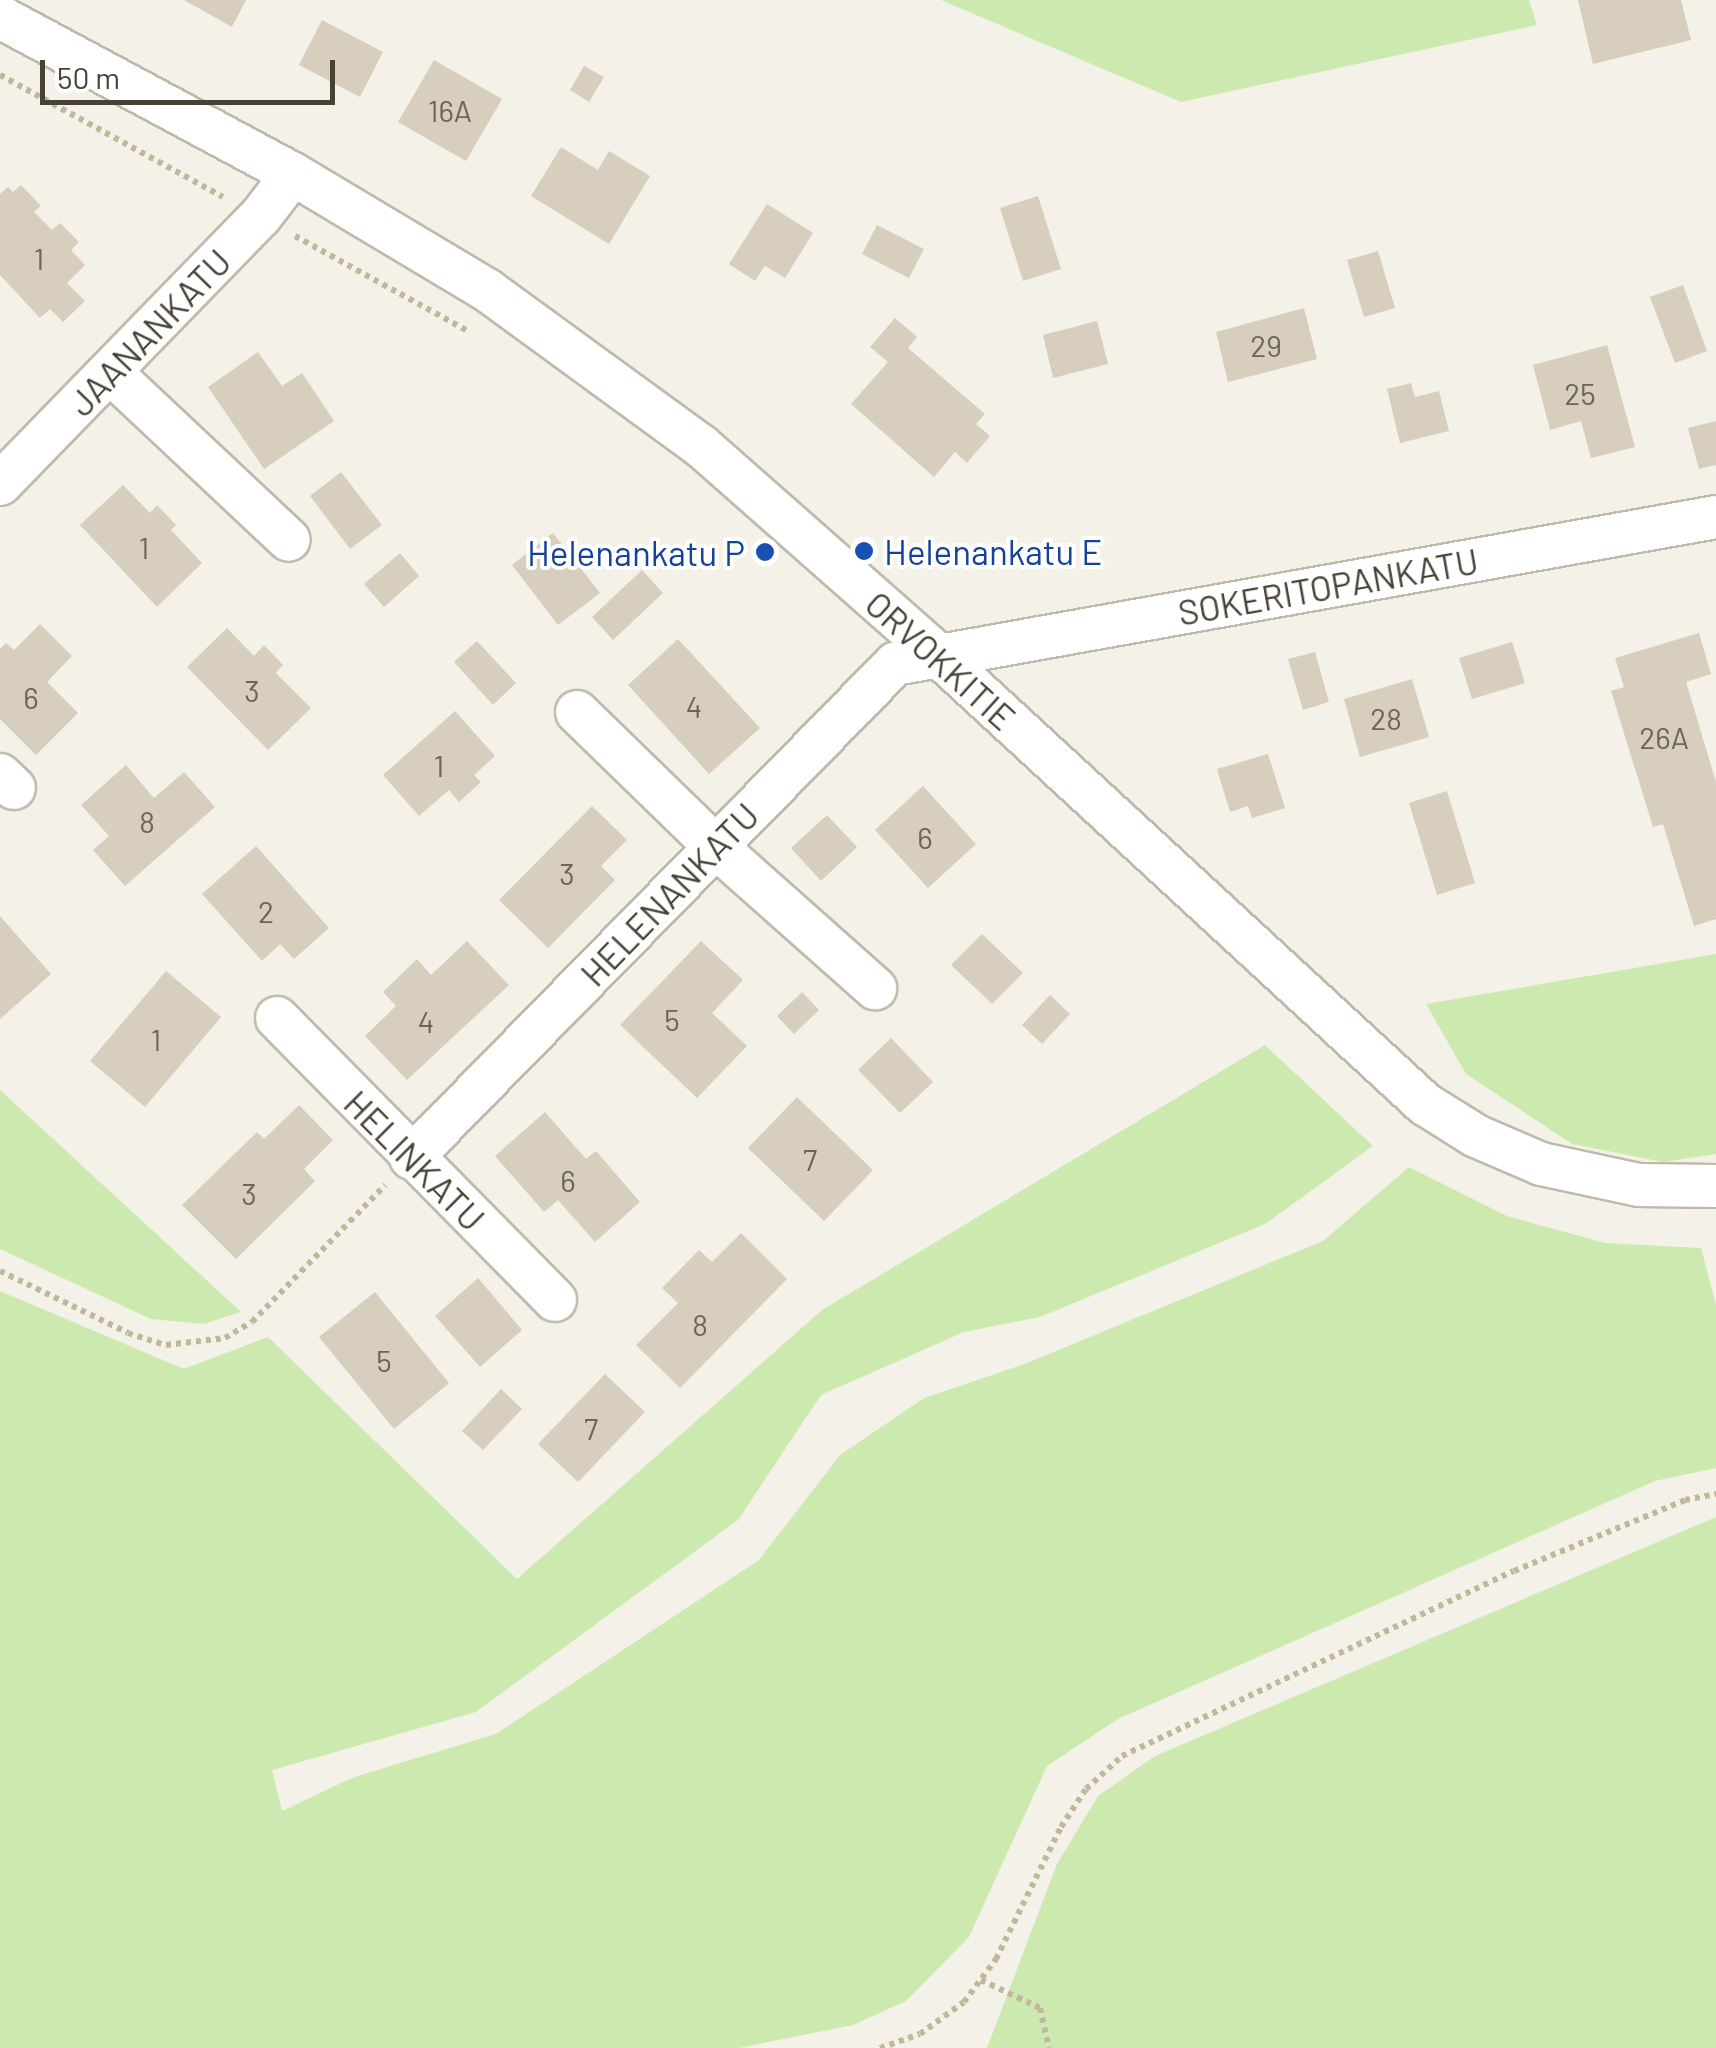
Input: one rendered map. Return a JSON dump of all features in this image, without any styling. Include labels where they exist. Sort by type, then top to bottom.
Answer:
[{"type":"street","name":"ORVOKKITIE","points":[[0,17],[292,174],[487,290],[701,446],[940,657],[1425,1104],[1476,1136],[1541,1164],[1639,1185],[1716,1186]]},
{"type":"street","name":"JAANANKATU","points":[[0,484],[260,218],[292,174]]},
{"type":"street","points":[[110,372],[288,540]]},
{"type":"street","name":"SOKERITOPANKATU","points":[[940,657],[1716,517]]},
{"type":"street","name":"HELENANKATU","points":[[410,1158],[895,664],[940,657]]},
{"type":"street","points":[[577,712],[716,847],[875,988]]},
{"type":"street","name":"HELINKATU","points":[[277,1018],[410,1158],[555,1300]]},
{"type":"path","points":[[0,75],[470,332]]},
{"type":"path","points":[[0,1271],[128,1333],[166,1345],[224,1338],[252,1322],[410,1158]]},
{"type":"path","points":[[880,2048],[920,2034],[964,2002],[996,1959],[1061,1828],[1086,1789],[1122,1756],[1514,1571],[1686,1500],[1716,1494]]},
{"type":"path","points":[[981,1980],[1040,2008],[1049,2048]]},
{"type":"green space","points":[[941,0],[1529,0],[1537,25],[1181,102]]},
{"type":"green space","points":[[1716,954],[1716,1154],[1663,1162],[1572,1144],[1466,1074],[1426,1004]]},
{"type":"green space","points":[[1265,1045],[1373,1146],[1265,1224],[1040,1317],[964,1332],[821,1395],[738,1520],[476,1712],[272,1770],[282,1811],[354,1777],[496,1734],[759,1560],[840,1455],[924,1398],[1022,1365],[1323,1241],[1409,1167],[1507,1216],[1605,1243],[1701,1248],[1716,1305],[1716,1468],[1655,1481],[1118,1719],[1047,1766],[969,1937],[906,2001],[853,2025],[739,2048],[0,2048],[0,1291],[184,1369],[268,1337],[517,1579],[822,1310]]},
{"type":"green space","points":[[0,1090],[241,1312],[204,1324],[151,1319],[0,1249]]},
{"type":"green space","points":[[1716,1517],[1716,2048],[987,2048],[1057,1864],[1098,1796],[1155,1756]]},
{"type":"building","points":[[184,0],[246,0],[232,27]]},
{"type":"building","points":[[1578,0],[1681,0],[1691,40],[1593,64]]},
{"type":"building","points":[[322,20],[383,52],[360,97],[299,65]]},
{"type":"building","points":[[434,60],[502,99],[466,161],[398,122]]},
{"type":"building","points":[[584,66],[604,77],[589,102],[570,90]]},
{"type":"building","points":[[561,147],[598,170],[609,151],[650,176],[609,244],[531,196]]},
{"type":"building","points":[[21,185],[41,206],[34,212],[52,230],[60,223],[79,242],[71,250],[85,265],[67,283],[85,301],[63,322],[50,309],[40,318],[0,275],[0,194],[8,187],[13,192]]},
{"type":"building","points":[[1038,196],[1061,269],[1023,281],[1000,208]]},
{"type":"building","points":[[767,204],[813,233],[785,278],[765,266],[755,281],[729,264]]},
{"type":"building","points":[[877,225],[924,249],[909,278],[862,254]]},
{"type":"building","points":[[1378,251],[1395,308],[1364,317],[1347,260]]},
{"type":"building","points":[[1683,285],[1707,351],[1675,363],[1650,297]]},
{"type":"building","points":[[1304,308],[1317,359],[1228,382],[1216,332]]},
{"type":"building","points":[[895,318],[917,337],[908,348],[985,414],[976,424],[990,436],[967,463],[955,452],[934,477],[851,404],[888,362],[870,347]]},
{"type":"building","points":[[1097,321],[1108,364],[1053,378],[1043,335]]},
{"type":"building","points":[[1607,345],[1635,447],[1591,458],[1581,421],[1550,430],[1533,365]]},
{"type":"building","points":[[258,352],[282,386],[302,373],[334,421],[264,469],[208,387]]},
{"type":"building","points":[[1411,383],[1415,397],[1439,391],[1449,431],[1400,443],[1387,389]]},
{"type":"building","points":[[1716,421],[1716,465],[1699,469],[1688,428]]},
{"type":"building","points":[[341,472],[382,525],[350,549],[310,496]]},
{"type":"building","points":[[123,485],[150,513],[157,505],[176,525],[171,530],[202,563],[157,607],[80,525]]},
{"type":"building","points":[[553,533],[600,593],[558,625],[512,565]]},
{"type":"building","points":[[400,553],[419,576],[384,607],[364,584]]},
{"type":"building","points":[[642,570],[663,593],[613,640],[592,617]]},
{"type":"building","points":[[40,624],[72,656],[47,682],[78,713],[36,755],[0,719],[0,649],[6,643],[14,650]]},
{"type":"building","points":[[227,628],[254,656],[264,645],[283,665],[276,673],[311,708],[268,750],[187,667]]},
{"type":"building","points":[[1699,633],[1711,674],[1686,682],[1716,782],[1716,919],[1694,926],[1663,824],[1653,827],[1611,691],[1624,687],[1615,658]]},
{"type":"building","points":[[678,639],[760,728],[709,774],[628,685]]},
{"type":"building","points":[[477,641],[516,683],[493,705],[454,662]]},
{"type":"building","points":[[1512,642],[1525,683],[1472,699],[1459,658]]},
{"type":"building","points":[[1315,652],[1329,702],[1303,710],[1288,659]]},
{"type":"building","points":[[1412,679],[1429,737],[1360,757],[1344,699]]},
{"type":"building","points":[[455,711],[495,756],[474,775],[481,782],[459,802],[449,790],[419,816],[383,775]]},
{"type":"building","points":[[1268,754],[1285,808],[1252,818],[1248,806],[1230,812],[1217,769]]},
{"type":"building","points":[[126,765],[154,798],[184,772],[215,807],[125,886],[93,850],[109,836],[81,805]]},
{"type":"building","points":[[923,786],[976,844],[928,888],[875,830]]},
{"type":"building","points":[[1447,791],[1475,883],[1437,895],[1409,803]]},
{"type":"building","points":[[592,806],[627,840],[601,866],[615,880],[548,948],[499,900]]},
{"type":"building","points":[[827,815],[857,847],[821,881],[791,848]]},
{"type":"building","points":[[256,846],[329,928],[294,959],[280,944],[262,961],[202,894]]},
{"type":"building","points":[[0,916],[51,974],[0,1019]]},
{"type":"building","points":[[982,934],[1023,973],[992,1004],[951,965]]},
{"type":"building","points":[[467,941],[509,985],[407,1080],[365,1036],[396,1006],[383,992],[417,959],[431,975]]},
{"type":"building","points":[[701,941],[743,980],[712,1013],[747,1046],[697,1098],[620,1025]]},
{"type":"building","points":[[166,971],[221,1017],[145,1107],[90,1061]]},
{"type":"building","points":[[802,992],[819,1010],[794,1034],[777,1016]]},
{"type":"building","points":[[1050,995],[1070,1014],[1042,1044],[1022,1025]]},
{"type":"building","points":[[891,1038],[933,1082],[900,1113],[858,1070]]},
{"type":"building","points":[[797,1097],[873,1170],[824,1221],[748,1148]]},
{"type":"building","points":[[299,1105],[333,1140],[304,1169],[315,1181],[236,1259],[182,1205],[257,1132],[264,1139]]},
{"type":"building","points":[[545,1112],[586,1159],[596,1151],[640,1202],[595,1242],[558,1200],[544,1212],[495,1156]]},
{"type":"building","points":[[741,1233],[787,1279],[680,1388],[636,1345],[678,1303],[662,1288],[699,1250],[712,1262]]},
{"type":"building","points":[[478,1278],[522,1330],[480,1367],[435,1316]]},
{"type":"building","points":[[375,1292],[449,1383],[394,1429],[319,1337]]},
{"type":"building","points":[[605,1374],[645,1412],[578,1482],[538,1444]]},
{"type":"building","points":[[501,1389],[522,1409],[483,1450],[462,1431]]},
{"type":"place","name":"Helenankatu E","points":[[864,551]]},
{"type":"place","name":"Helenankatu P","points":[[765,552]]}]
